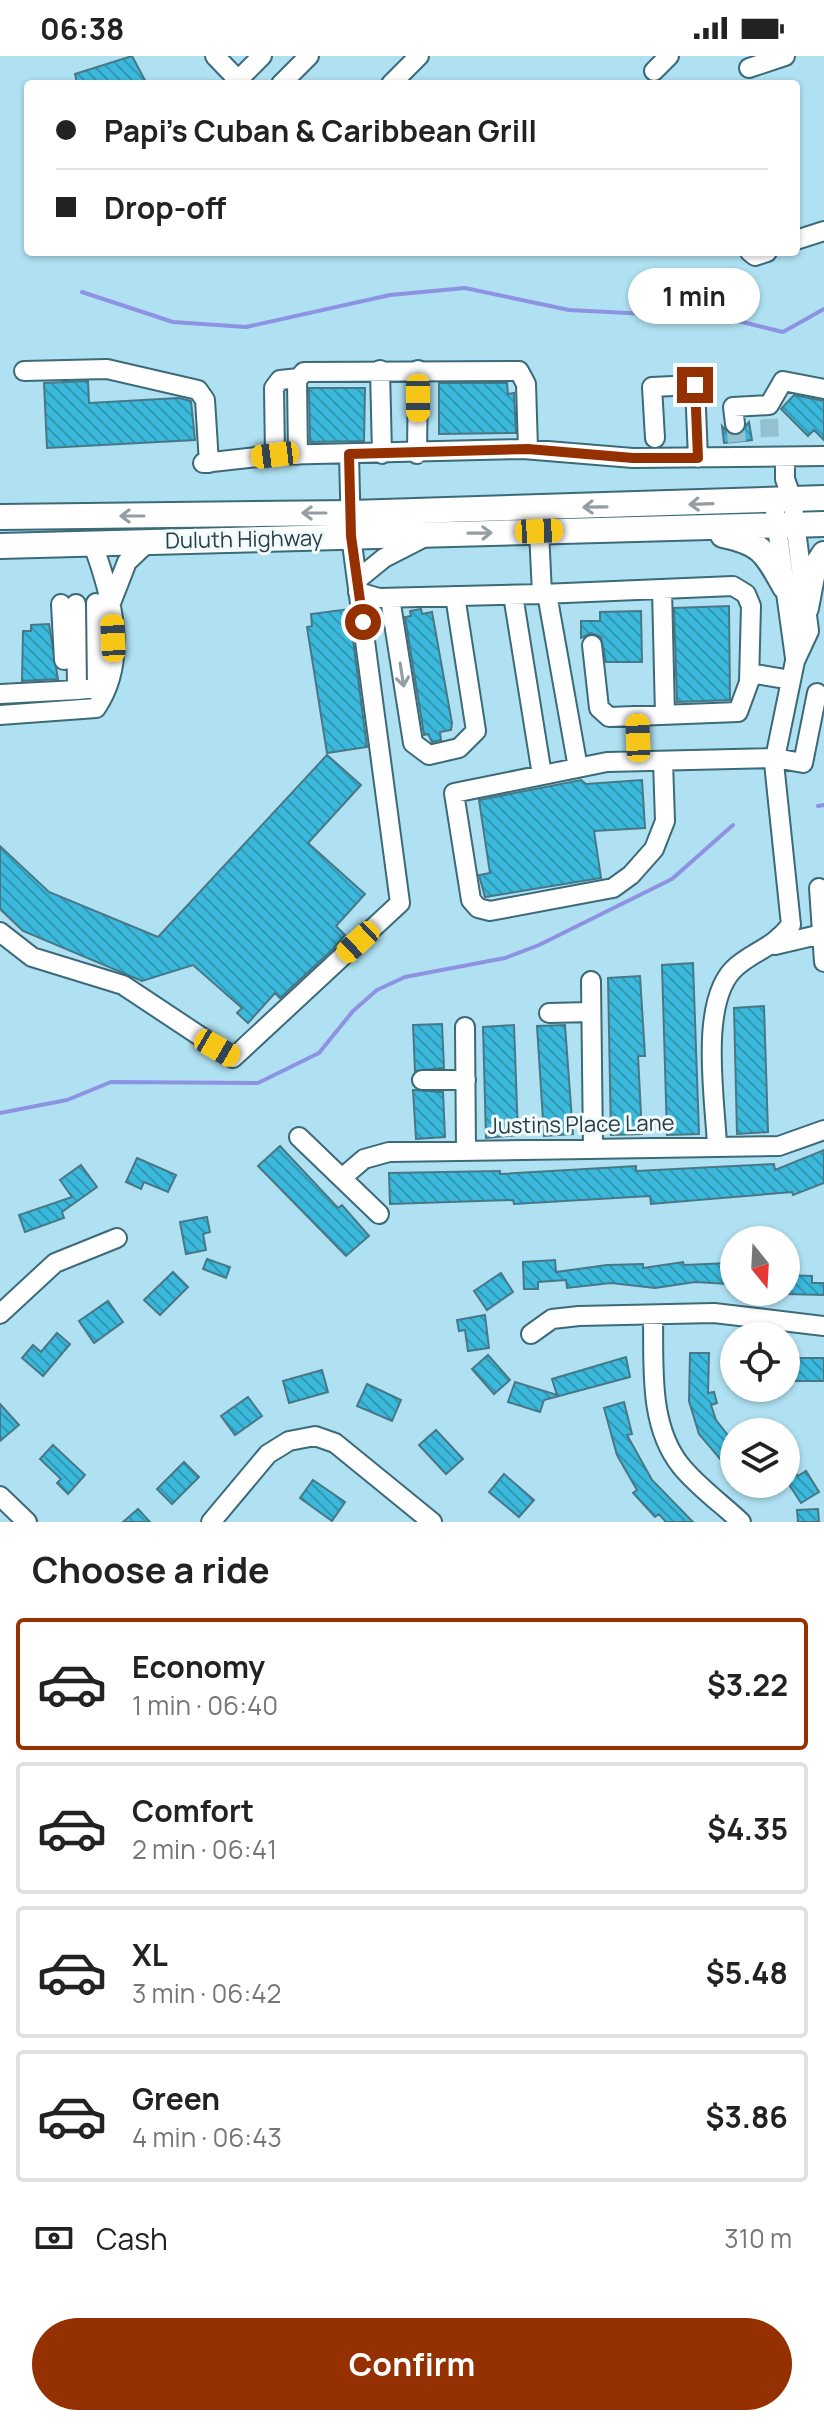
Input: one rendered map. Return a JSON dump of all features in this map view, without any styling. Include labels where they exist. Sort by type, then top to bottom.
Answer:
[{"type":"main road","name":"Duluth Highway","points":[[0,517],[351,524],[433,534],[690,527],[824,498]]},
{"type":"main road","name":"Duluth Highway","points":[[0,546],[149,541],[351,524],[785,506],[824,524]]},
{"type":"main road","points":[[690,527],[752,541],[768,555],[785,587]]},
{"type":"main road","points":[[806,608],[813,571],[824,554]]},
{"type":"street","points":[[215,56],[238,80]]},
{"type":"street","points":[[242,80],[262,56]]},
{"type":"street","points":[[285,80],[309,56]]},
{"type":"street","points":[[395,80],[419,56]]},
{"type":"street","points":[[654,71],[669,56]]},
{"type":"street","points":[[749,68],[785,56]]},
{"type":"street","points":[[800,239],[824,231]]},
{"type":"street","points":[[24,371],[107,369],[198,390],[205,400],[206,463],[275,455],[528,449],[633,458],[698,458],[737,441],[776,451],[824,456]]},
{"type":"street","points":[[380,370],[382,454]]},
{"type":"street","points":[[298,455],[299,378],[304,372],[380,370],[519,371],[526,384],[528,449]]},
{"type":"street","points":[[417,454],[418,370]]},
{"type":"street","points":[[275,455],[274,388],[280,380],[299,378]]},
{"type":"street","points":[[737,441],[733,407],[769,412],[783,381],[824,389]]},
{"type":"street","points":[[655,438],[652,387],[695,385],[698,458]]},
{"type":"street","points":[[775,945],[791,925],[775,758],[795,661],[809,631],[776,451]]},
{"type":"street","points":[[0,932],[32,957],[123,985],[233,1058],[400,903],[357,586],[349,454]]},
{"type":"street","points":[[785,506],[785,587],[795,661]]},
{"type":"street","points":[[539,531],[544,594],[578,768]]},
{"type":"street","points":[[357,586],[384,558],[433,534]]},
{"type":"street","points":[[83,603],[149,541]]},
{"type":"street","points":[[78,690],[83,603],[92,542]]},
{"type":"street","points":[[357,586],[390,598],[733,586],[746,594],[751,606],[750,673],[738,712],[609,717],[599,708],[592,645]]},
{"type":"street","points":[[662,589],[665,715]]},
{"type":"street","points":[[513,595],[542,775]]},
{"type":"street","points":[[390,598],[413,743],[429,755],[459,748],[476,731],[455,596]]},
{"type":"street","points":[[0,694],[97,688],[99,658],[83,603]]},
{"type":"street","points":[[0,715],[96,708],[110,688],[115,659],[83,603]]},
{"type":"street","points":[[663,761],[665,821],[654,849],[631,875],[613,888],[490,911],[478,908],[471,900],[454,793],[578,768],[639,761],[775,758],[803,763],[820,694],[750,673]]},
{"type":"street","points":[[637,716],[639,761]]},
{"type":"street","points":[[819,888],[824,962]]},
{"type":"street","points":[[717,1145],[712,1032],[720,986],[737,966],[775,945],[822,934]]},
{"type":"street","points":[[591,981],[593,1148]]},
{"type":"street","points":[[549,1013],[591,1012]]},
{"type":"street","points":[[465,1027],[466,1151]]},
{"type":"street","points":[[422,1080],[466,1080]]},
{"type":"street","name":"Justins Place Lane","points":[[343,1177],[364,1159],[389,1152],[779,1146],[824,1130]]},
{"type":"street","points":[[299,1137],[379,1214]]},
{"type":"street","points":[[0,1314],[55,1263],[117,1238]]},
{"type":"street","points":[[531,1334],[552,1319],[714,1313],[824,1326]]},
{"type":"street","points":[[653,1315],[657,1411],[665,1443],[682,1467],[741,1522]]},
{"type":"street","points":[[211,1522],[268,1454],[289,1441],[315,1436],[335,1443],[432,1522]]},
{"type":"street","points":[[0,1496],[27,1522]]},
{"type":"building","points":[[132,56],[145,80],[76,80],[75,74]]},
{"type":"building","points":[[88,381],[89,403],[179,398],[191,401],[195,440],[47,448],[44,383]]},
{"type":"building","points":[[439,383],[507,383],[508,394],[514,393],[516,433],[439,434]]},
{"type":"building","points":[[309,388],[365,388],[364,441],[310,442]]},
{"type":"building","points":[[794,395],[824,401],[824,440],[814,430],[808,436],[781,409]]},
{"type":"building","points":[[749,422],[752,440],[724,443],[722,426],[730,435],[737,436]]},
{"type":"building","points":[[729,606],[730,700],[677,702],[674,608]]},
{"type":"building","points":[[349,609],[367,747],[327,753],[307,627],[312,626],[311,614]]},
{"type":"building","points":[[421,609],[422,614],[432,612],[452,723],[451,730],[440,732],[441,740],[432,742],[428,734],[424,735],[405,617],[411,616],[410,611]]},
{"type":"building","points":[[641,611],[642,662],[606,662],[601,637],[591,633],[581,638],[581,621],[600,621],[600,612]]},
{"type":"building","points":[[49,624],[58,679],[22,681],[23,631],[31,631],[31,625]]},
{"type":"building","points":[[327,755],[361,785],[308,843],[365,894],[336,926],[345,935],[333,949],[280,998],[275,993],[248,1023],[237,1013],[242,1008],[193,965],[142,981],[23,931],[0,909],[0,846],[49,892],[158,937]]},
{"type":"building","points":[[581,780],[586,784],[642,780],[645,828],[594,831],[601,878],[485,897],[479,875],[490,873],[479,800]]},
{"type":"building","points":[[693,963],[699,1134],[667,1135],[662,965]]},
{"type":"building","points":[[640,976],[645,1056],[638,1056],[642,1134],[611,1135],[608,978]]},
{"type":"building","points":[[764,1006],[768,1132],[737,1134],[734,1008]]},
{"type":"building","points":[[442,1024],[444,1068],[415,1071],[413,1025]]},
{"type":"building","points":[[514,1025],[518,1135],[486,1138],[483,1027]]},
{"type":"building","points":[[565,1025],[573,1134],[544,1136],[537,1026]]},
{"type":"building","points":[[413,1090],[443,1092],[445,1137],[416,1139]]},
{"type":"building","points":[[280,1146],[338,1208],[342,1205],[369,1236],[346,1256],[258,1166]]},
{"type":"building","points":[[824,1150],[824,1183],[793,1195],[792,1192],[651,1204],[650,1196],[514,1204],[513,1200],[390,1204],[389,1173],[500,1171],[500,1174],[636,1166],[636,1171],[774,1164],[775,1170]]},
{"type":"building","points":[[137,1158],[176,1175],[168,1192],[144,1182],[141,1189],[126,1182]]},
{"type":"building","points":[[81,1165],[97,1187],[62,1212],[64,1218],[25,1232],[19,1215],[72,1197],[60,1180]]},
{"type":"building","points":[[207,1217],[210,1232],[203,1234],[206,1250],[186,1254],[180,1222]]},
{"type":"building","points":[[207,1259],[230,1267],[226,1278],[203,1269]]},
{"type":"building","points":[[555,1260],[556,1272],[607,1265],[643,1264],[643,1268],[683,1262],[684,1265],[720,1263],[720,1284],[695,1282],[655,1288],[611,1283],[567,1288],[566,1280],[538,1282],[538,1289],[524,1289],[523,1262]]},
{"type":"building","points":[[173,1272],[188,1287],[160,1315],[144,1300]]},
{"type":"building","points":[[501,1273],[513,1292],[487,1310],[474,1291]]},
{"type":"building","points":[[800,1276],[812,1276],[812,1283],[824,1283],[824,1295],[800,1294]]},
{"type":"building","points":[[108,1301],[123,1322],[94,1343],[79,1321]]},
{"type":"building","points":[[485,1315],[489,1348],[468,1351],[465,1330],[459,1331],[457,1320]]},
{"type":"building","points":[[57,1333],[70,1344],[43,1376],[22,1358],[33,1345],[41,1352]]},
{"type":"building","points":[[690,1353],[709,1353],[708,1393],[714,1392],[717,1403],[711,1405],[720,1425],[720,1459],[699,1434],[689,1401]]},
{"type":"building","points":[[488,1355],[510,1380],[494,1394],[472,1369]]},
{"type":"building","points":[[626,1357],[630,1377],[544,1400],[540,1412],[508,1402],[515,1382],[557,1395],[552,1379]]},
{"type":"building","points":[[800,1358],[824,1358],[824,1381],[800,1381]]},
{"type":"building","points":[[322,1370],[328,1392],[289,1403],[283,1381]]},
{"type":"building","points":[[367,1384],[401,1400],[392,1421],[357,1406]]},
{"type":"building","points":[[248,1397],[262,1416],[235,1435],[221,1416]]},
{"type":"building","points":[[624,1402],[632,1434],[627,1435],[652,1480],[693,1522],[666,1522],[659,1514],[655,1517],[633,1493],[637,1490],[617,1455],[604,1408]]},
{"type":"building","points":[[0,1404],[19,1425],[0,1441]]},
{"type":"building","points":[[436,1430],[463,1459],[446,1474],[419,1445]]},
{"type":"building","points":[[53,1445],[85,1475],[68,1494],[57,1483],[61,1479],[40,1459]]},
{"type":"building","points":[[184,1462],[199,1477],[172,1504],[157,1489]]},
{"type":"building","points":[[806,1471],[819,1492],[801,1503],[798,1498],[800,1475]]},
{"type":"building","points":[[504,1474],[534,1500],[519,1517],[489,1492]]},
{"type":"building","points":[[313,1480],[345,1502],[332,1521],[300,1498]]},
{"type":"building","points":[[138,1509],[150,1522],[123,1522]]},
{"type":"building","points":[[818,1509],[819,1522],[798,1522],[797,1510]]},
{"type":"waterway","points":[[82,292],[173,322],[246,327],[390,295],[465,288],[569,310],[726,318],[783,332],[824,309]]},
{"type":"waterway","points":[[818,806],[824,805]]},
{"type":"waterway","points":[[0,1113],[67,1100],[111,1082],[258,1083],[319,1053],[353,1011],[377,990],[405,977],[505,958],[539,945],[672,879],[733,825]]},
{"type":"tunnel","points":[[769,419],[770,439]]},
{"type":"tunnel","points":[[735,424],[737,442]]},
{"type":"route","points":[[363,622],[351,536],[349,454],[528,449],[633,458],[698,458],[695,385]]}]
